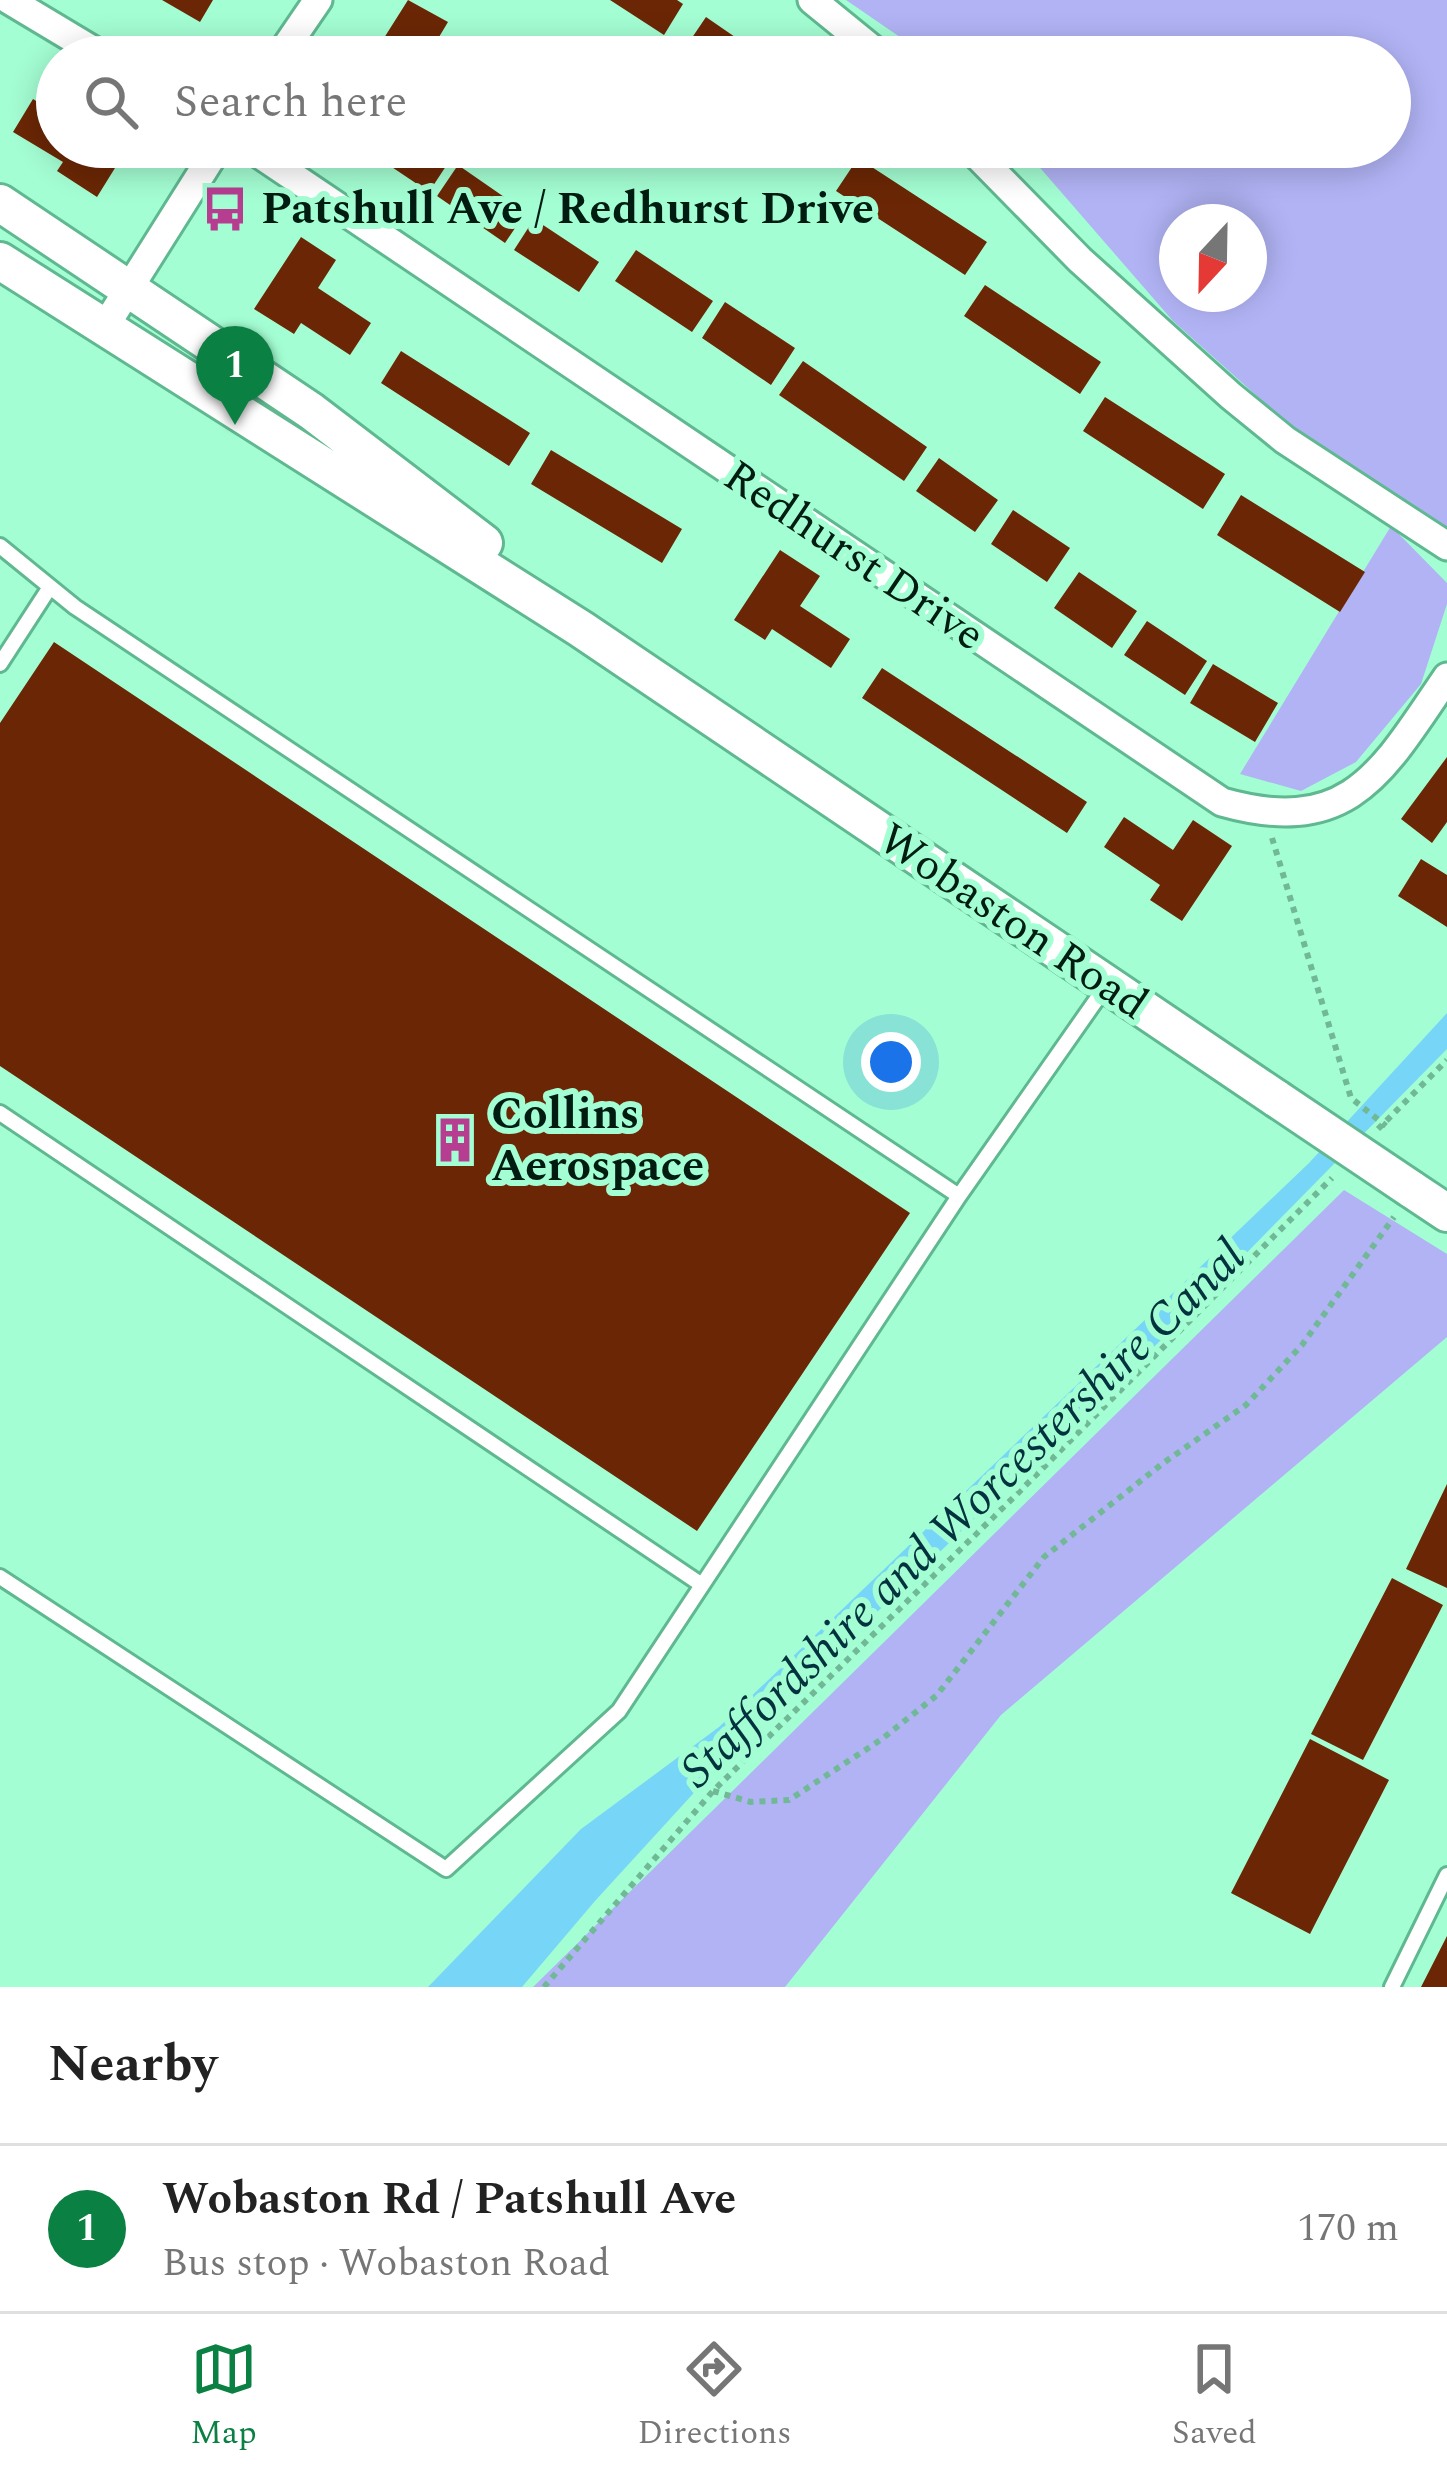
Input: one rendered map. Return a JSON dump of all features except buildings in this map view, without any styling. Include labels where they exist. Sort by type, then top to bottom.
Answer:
[{"type":"street","points":[[10,0],[69,36]]},
{"type":"street","points":[[293,36],[318,0]]},
{"type":"street","points":[[812,0],[856,36]]},
{"type":"street","points":[[104,328],[205,168]]},
{"type":"street","name":"Redhurst Drive","points":[[280,168],[1222,802],[1272,813],[1312,812],[1342,801],[1397,750],[1447,677]]},
{"type":"street","points":[[990,168],[1080,260],[1285,440],[1447,546]]},
{"type":"street","name":"Wobaston Road","points":[[0,203],[311,411],[525,574],[581,629]]},
{"type":"street","name":"Wobaston Road","points":[[0,261],[581,629],[1447,1213]]},
{"type":"lane","points":[[0,546],[50,587],[959,1196]]},
{"type":"lane","points":[[0,664],[50,587]]},
{"type":"lane","points":[[0,1577],[446,1869],[619,1711],[959,1196],[1106,986]]},
{"type":"lane","points":[[0,1113],[702,1585]]},
{"type":"lane","points":[[1392,1987],[1447,1875]]},
{"type":"path","points":[[1272,813],[1272,839],[1351,1098],[1396,1133]]},
{"type":"path","points":[[1368,1140],[1447,1060]]},
{"type":"path","points":[[544,1987],[712,1791],[1015,1496],[1335,1174]]},
{"type":"path","points":[[712,1791],[751,1802],[790,1800],[883,1739],[937,1695],[1044,1557],[1246,1405],[1302,1345],[1412,1189]]},
{"type":"shaded area","points":[[846,0],[1447,0],[1447,528],[1295,430],[1165,312],[1267,312],[1267,204],[1159,204],[1159,305],[1040,168],[1411,168],[1411,36],[898,36]]},
{"type":"shaded area","points":[[1391,526],[1447,583],[1447,604],[1421,684],[1356,762],[1301,791],[1240,774]]},
{"type":"shaded area","points":[[1344,1190],[1447,1254],[1447,1337],[1001,1715],[785,1987],[533,1987]]},
{"type":"water","name":"Staffordshire and Worcestershire Canal","points":[[1447,1013],[1447,1049],[1159,1342],[734,1749],[522,1987],[428,1987],[581,1829],[719,1727],[1309,1163]]},
{"type":"place","name":"Patshull Ave / Redhurst Drive","points":[[225,209]]},
{"type":"place","name":"Wobaston Rd / Patshull Ave","points":[[235,425]]},
{"type":"place","name":"Collins Aerospace","points":[[455,1140]]}]
